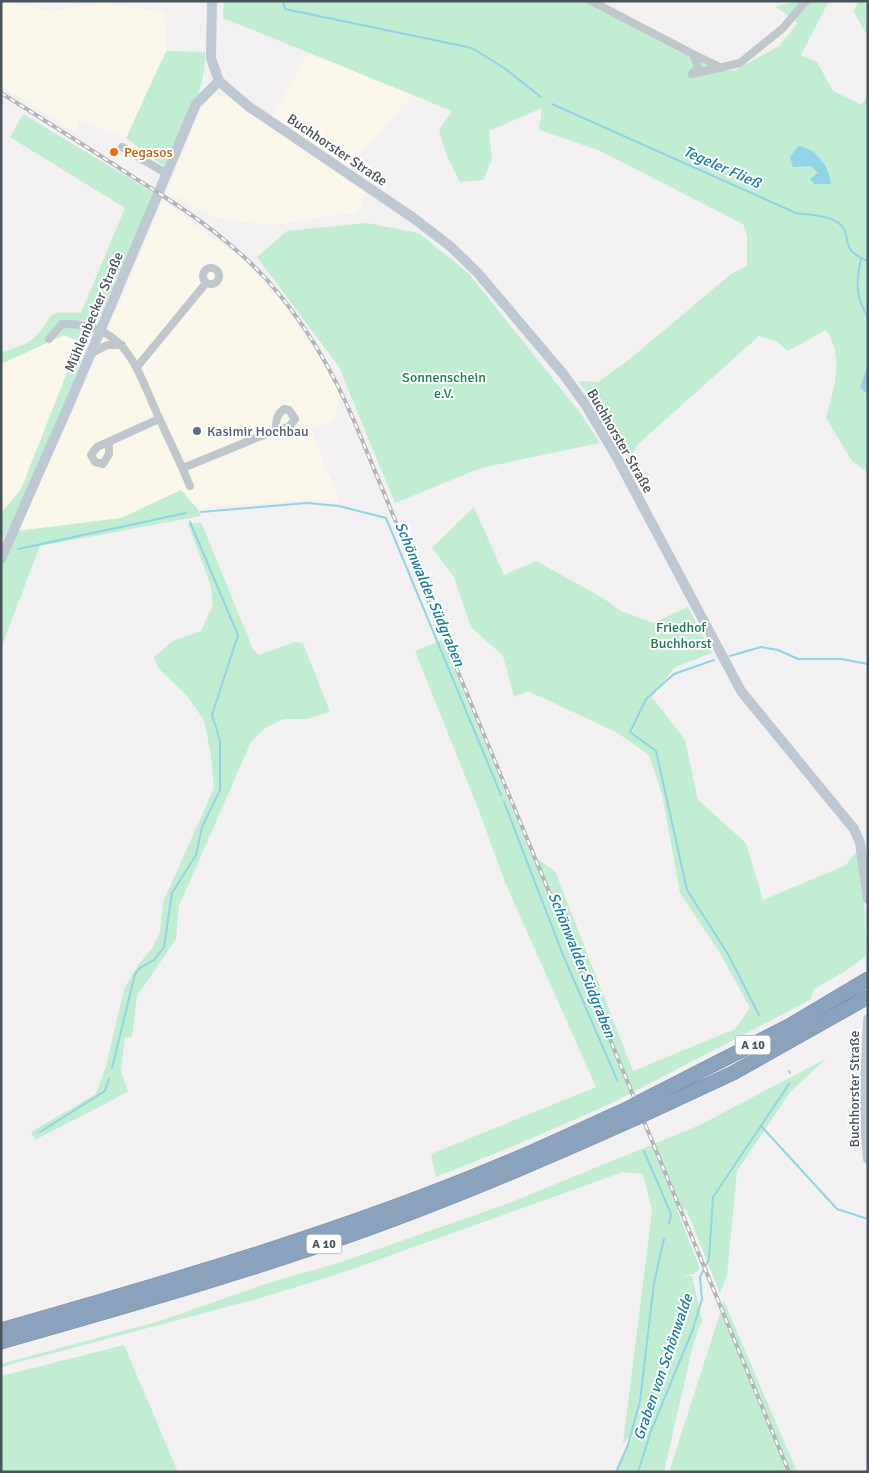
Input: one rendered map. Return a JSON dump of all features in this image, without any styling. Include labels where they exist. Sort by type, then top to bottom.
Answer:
[{"type":"highway","name":"A 10","points":[[1,1342],[187,1289],[352,1235],[547,1159],[772,1035],[865,981]]},
{"type":"highway","name":"A 10","points":[[1,1330],[216,1267],[370,1215],[510,1162],[733,1072],[865,999]]},
{"type":"main road","points":[[212,4],[211,58],[219,81]]},
{"type":"main road","name":"Mühlenbecker Straße","points":[[1,559],[92,353],[196,104],[219,81]]},
{"type":"main road","name":"Buchhorster Straße","points":[[219,81],[248,106],[412,217],[450,246],[477,272],[564,375],[585,404],[616,456],[741,691],[854,829],[860,842],[868,899]]},
{"type":"main road","name":"Buchhorster Straße","points":[[868,1020],[864,1108],[868,1159]]},
{"type":"street","points":[[591,1],[722,68]]},
{"type":"street","points":[[693,54],[698,66],[692,74],[740,63],[783,28],[806,1]]},
{"type":"street","points":[[122,147],[166,174]]},
{"type":"street","points":[[137,367],[206,283]]},
{"type":"street","points":[[49,338],[62,324],[101,330],[122,345],[137,367],[190,486]]},
{"type":"street","points":[[92,353],[107,345],[122,345]]},
{"type":"street","points":[[109,442],[159,420]]},
{"type":"street","points":[[183,468],[276,430]]},
{"type":"shaded area","points":[[1,1],[51,11],[103,3],[165,13],[166,51],[126,138],[80,120],[75,132],[1,86]]},
{"type":"shaded area","points":[[316,41],[412,95],[343,173],[366,190],[358,213],[318,217],[276,225],[233,221],[214,217],[167,192],[200,110],[213,95],[226,96],[268,122]]},
{"type":"shaded area","points":[[163,201],[245,261],[286,308],[312,345],[340,393],[334,421],[310,427],[340,503],[320,499],[197,508],[181,490],[121,518],[17,531],[90,372]]},
{"type":"shaded area","points":[[64,335],[80,342],[21,489],[1,513],[1,364]]},
{"type":"green space","points":[[224,1],[591,1],[722,68],[734,71],[779,46],[798,23],[776,7],[795,1],[829,1],[801,55],[817,62],[833,91],[862,105],[868,93],[868,364],[860,387],[868,395],[868,473],[852,461],[826,418],[835,384],[836,362],[832,341],[826,330],[788,351],[776,341],[759,336],[637,445],[632,455],[632,465],[601,411],[578,381],[598,382],[631,358],[731,274],[747,266],[747,236],[743,224],[598,150],[539,130],[542,108],[489,131],[492,159],[483,180],[460,182],[446,154],[439,130],[452,111],[223,18]]},
{"type":"green space","points":[[859,1],[868,1],[868,37],[853,11]]},
{"type":"green space","points":[[166,51],[205,52],[205,67],[192,110],[164,166],[126,138]]},
{"type":"green space","points":[[23,114],[154,193],[102,312],[91,322],[81,320],[80,341],[86,346],[58,422],[37,471],[1,543],[1,513],[21,489],[79,342],[64,335],[1,364],[1,353],[23,345],[34,338],[54,314],[81,313],[125,208],[10,137]]},
{"type":"green space","name":"Sonnenschein e.V.","points":[[367,223],[419,233],[469,274],[581,414],[600,443],[481,468],[395,503],[339,367],[257,257],[287,231]]},
{"type":"green space","points":[[181,490],[197,508],[201,516],[40,546],[1,648],[1,546],[17,531],[121,518]]},
{"type":"green space","name":"Friedhof Buchhorst","points":[[474,507],[504,575],[536,561],[603,598],[619,610],[653,623],[688,607],[712,653],[675,667],[652,697],[685,740],[698,800],[746,843],[763,900],[846,865],[858,849],[865,912],[866,956],[847,970],[814,989],[810,1000],[610,1104],[436,1177],[431,1154],[596,1087],[505,882],[478,808],[415,651],[442,640],[531,855],[555,871],[633,1071],[735,1029],[750,1008],[720,953],[680,893],[662,794],[649,755],[616,732],[528,691],[514,697],[503,656],[471,627],[454,577],[432,548]]},
{"type":"green space","points":[[201,522],[253,649],[258,655],[295,642],[303,643],[330,712],[307,719],[283,719],[265,728],[251,742],[179,906],[176,939],[137,996],[132,1037],[125,1038],[121,1071],[128,1092],[35,1140],[31,1132],[96,1094],[106,1066],[124,989],[138,965],[153,947],[160,932],[163,902],[214,788],[211,755],[204,720],[187,696],[158,668],[154,657],[173,641],[201,631],[213,605],[211,586],[188,524]]},
{"type":"green space","points":[[827,1058],[790,1092],[737,1171],[727,1275],[720,1293],[686,1209],[677,1210],[700,1269],[693,1274],[683,1276],[692,1276],[702,1320],[693,1345],[664,1472],[615,1472],[634,1434],[623,1443],[652,1211],[643,1174],[623,1172],[344,1272],[264,1297],[1,1367],[1,1364],[160,1321],[265,1284],[338,1263],[507,1204],[700,1125]]},
{"type":"green space","points":[[724,1301],[797,1472],[669,1472]]},
{"type":"green space","points":[[124,1345],[178,1472],[1,1472],[1,1376]]},
{"type":"water","points":[[798,146],[805,147],[816,154],[828,171],[831,184],[814,184],[810,179],[818,173],[811,166],[793,167],[790,157]]},
{"type":"water","points":[[868,364],[868,395],[860,387]]},
{"type":"waterway","name":"Tegeler Fließ","points":[[283,1],[285,9],[472,48],[504,68],[541,97]]},
{"type":"waterway","name":"Tegeler Fließ","points":[[552,104],[796,213],[829,218],[840,224],[844,229],[852,251],[857,256],[868,261]]},
{"type":"waterway","name":"Graben von Schönwalde","points":[[861,258],[858,289],[868,318]]},
{"type":"waterway","name":"Schönwalder Südgraben","points":[[201,512],[307,503],[339,506],[386,518],[501,795]]},
{"type":"waterway","name":"Schönwalder Südgraben","points":[[18,549],[186,513]]},
{"type":"waterway","points":[[112,1068],[135,974],[140,968],[154,960],[164,947],[172,893],[196,855],[202,827],[220,790],[220,740],[212,715],[238,635],[190,522]]},
{"type":"waterway","name":"Graben von Schönwalde","points":[[730,656],[761,647],[778,650],[798,659],[841,659],[868,664]]},
{"type":"waterway","name":"Graben von Schönwalde","points":[[714,660],[674,674],[646,699],[630,732],[656,751],[687,890],[728,954],[759,1015]]},
{"type":"waterway","name":"Schönwalder Südgraben","points":[[504,802],[563,955],[617,1080]]},
{"type":"waterway","points":[[40,1132],[105,1091],[109,1079]]},
{"type":"waterway","name":"Graben von Schönwalde","points":[[638,1472],[651,1431],[693,1329],[702,1299],[700,1277],[709,1259],[713,1197],[789,1084]]},
{"type":"waterway","points":[[761,1126],[837,1209],[868,1219]]},
{"type":"waterway","name":"Schönwalder Südgraben","points":[[644,1151],[671,1214],[669,1223]]},
{"type":"waterway","name":"Schönwalder Südgraben","points":[[616,1472],[628,1445],[640,1401],[654,1283],[664,1239]]},
{"type":"railway","points":[[1,93],[167,198],[237,250],[281,297],[306,331],[328,366],[355,423],[789,1472]]},
{"type":"place","name":"Pegasos","points":[[114,152]]},
{"type":"place","name":"Kasimir Hochbau","points":[[197,431]]}]
